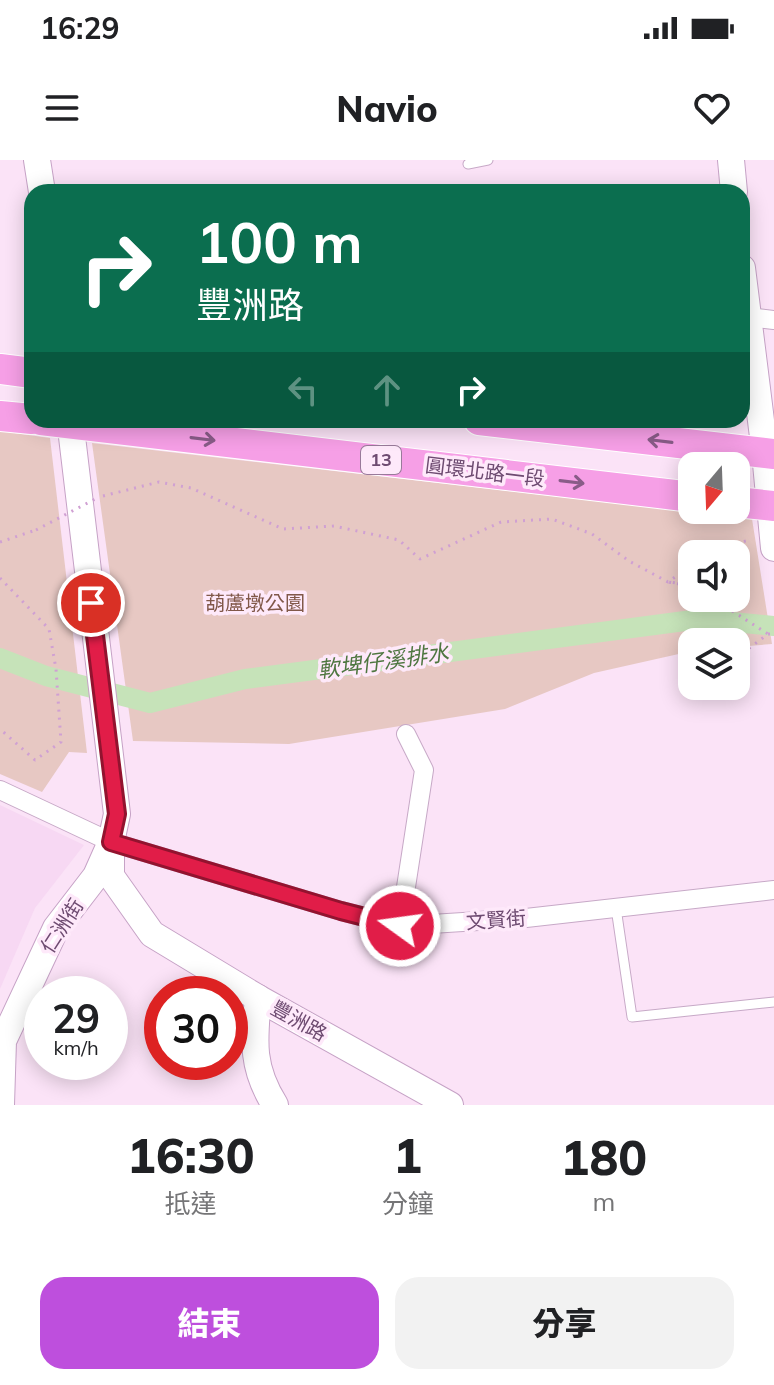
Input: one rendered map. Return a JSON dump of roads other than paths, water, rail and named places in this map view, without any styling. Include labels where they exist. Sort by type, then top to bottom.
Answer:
[{"type":"main road","points":[[0,369],[24,372]]},
{"type":"main road","points":[[0,416],[24,418]]},
{"type":"main road","name":"圓環北路一段","points":[[118,428],[678,495]]},
{"type":"main road","points":[[547,428],[770,454]]},
{"type":"main road","points":[[750,504],[772,506]]},
{"type":"street","points":[[37,160],[41,184]]},
{"type":"street","points":[[731,160],[733,184]]},
{"type":"street","points":[[750,312],[774,320]]},
{"type":"street","points":[[750,339],[770,454],[774,548]]},
{"type":"street","name":"豐洲路","points":[[61,428],[94,633],[117,814],[111,842],[111,876],[152,934],[258,998],[450,1105]]},
{"type":"street","points":[[400,926],[424,770],[406,734]]},
{"type":"street","name":"文賢街","points":[[0,790],[111,842],[400,926],[526,918],[774,890]]},
{"type":"street","name":"仁洲街","points":[[1,1105],[3,1041],[56,928],[96,876],[111,842]]},
{"type":"street","points":[[258,998],[253,1047],[258,1071],[275,1105]]},
{"type":"lane","points":[[468,164],[488,160]]},
{"type":"lane","points":[[616,908],[632,1017],[774,1002]]},
{"type":"waterway","name":"軟埤仔溪排水","points":[[0,658],[46,676],[150,703],[245,679],[700,619],[774,626]]},
{"type":"park label","name":"葫蘆墩公園","points":[[255,603]]}]
